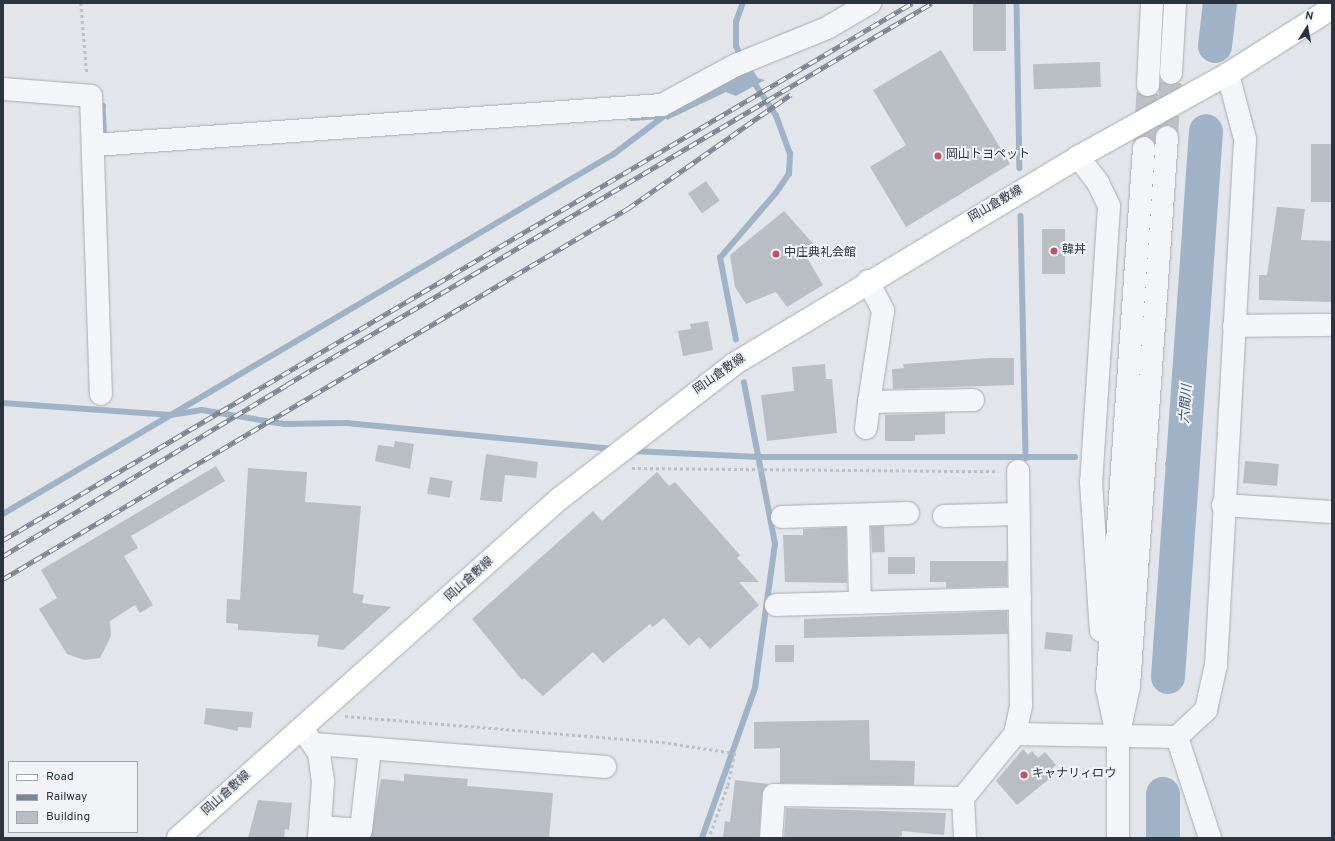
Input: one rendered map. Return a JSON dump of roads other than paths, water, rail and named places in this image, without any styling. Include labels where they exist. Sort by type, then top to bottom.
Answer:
[{"type":"main road","name":"岡山倉敷線","points":[[178,838],[308,737],[602,464],[639,434],[734,364],[868,281],[1078,157],[1228,74],[1332,8]]},
{"type":"street","points":[[101,145],[631,109],[662,104],[742,62],[827,28],[870,3]]},
{"type":"street","points":[[1148,85],[1152,3]]},
{"type":"street","points":[[1171,73],[1175,3]]},
{"type":"street","points":[[1015,734],[1118,738],[1177,737],[1206,710],[1211,695],[1245,139],[1228,74]]},
{"type":"street","points":[[3,89],[90,102],[101,145],[101,394]]},
{"type":"street","points":[[1118,738],[1129,686],[1167,137]]},
{"type":"street","points":[[1108,688],[1144,148]]},
{"type":"street","points":[[1078,157],[1098,183],[1109,206],[1092,482],[1098,603],[1108,688],[1118,738],[1118,838]]},
{"type":"street","points":[[866,428],[883,311],[868,281]]},
{"type":"street","points":[[1234,326],[1332,325]]},
{"type":"street","points":[[869,402],[973,400]]},
{"type":"street","points":[[965,838],[963,798],[1015,734],[1021,705],[1018,471]]},
{"type":"street","points":[[1223,505],[1332,512]]},
{"type":"street","points":[[782,517],[908,513]]},
{"type":"street","points":[[858,514],[860,602]]},
{"type":"street","points":[[944,516],[1018,514]]},
{"type":"street","points":[[776,605],[1020,598]]},
{"type":"street","points":[[370,748],[361,830],[320,832],[323,781],[308,737],[370,748],[605,767]]},
{"type":"street","points":[[1177,737],[1210,838]]},
{"type":"street","points":[[771,838],[774,795],[963,798]]},
{"type":"water","points":[[751,67],[758,78],[765,80],[736,96],[726,92],[667,120],[661,113]]},
{"type":"waterway","points":[[741,59],[736,46],[736,22],[743,3]]},
{"type":"waterway","points":[[1017,3],[1020,168]]},
{"type":"waterway","name":"六間川","points":[[1215,46],[1220,3]]},
{"type":"waterway","points":[[736,340],[720,258],[776,193],[789,174],[790,154],[776,116],[752,80]]},
{"type":"waterway","points":[[95,105],[103,106],[105,139]]},
{"type":"waterway","points":[[3,514],[614,154],[668,113]]},
{"type":"waterway","points":[[632,118],[662,116]]},
{"type":"waterway","name":"六間川","points":[[1168,677],[1206,131]]},
{"type":"waterway","points":[[1021,216],[1026,458]]},
{"type":"waterway","points":[[702,838],[755,688],[775,544],[744,383]]},
{"type":"waterway","points":[[3,403],[171,415],[202,410],[284,424],[347,423],[613,449]]},
{"type":"waterway","points":[[633,451],[759,457],[1075,457]]},
{"type":"waterway","points":[[1168,464],[1184,465]]},
{"type":"waterway","name":"六間川","points":[[1163,794],[1163,838]]},
{"type":"tunnel","points":[[1167,137],[1171,73]]},
{"type":"tunnel","points":[[1144,148],[1148,85]]},
{"type":"railway","points":[[3,540],[912,3]]},
{"type":"railway","points":[[3,556],[286,385],[932,3]]},
{"type":"railway","points":[[3,579],[627,209],[791,94]]},
{"type":"place","name":"岡山トヨペット","points":[[938,156]]},
{"type":"place","name":"韓丼","points":[[1054,251]]},
{"type":"place","name":"中庄典礼会館","points":[[776,254]]},
{"type":"place","name":"キャナリィ·ロウ","points":[[1024,775]]}]
